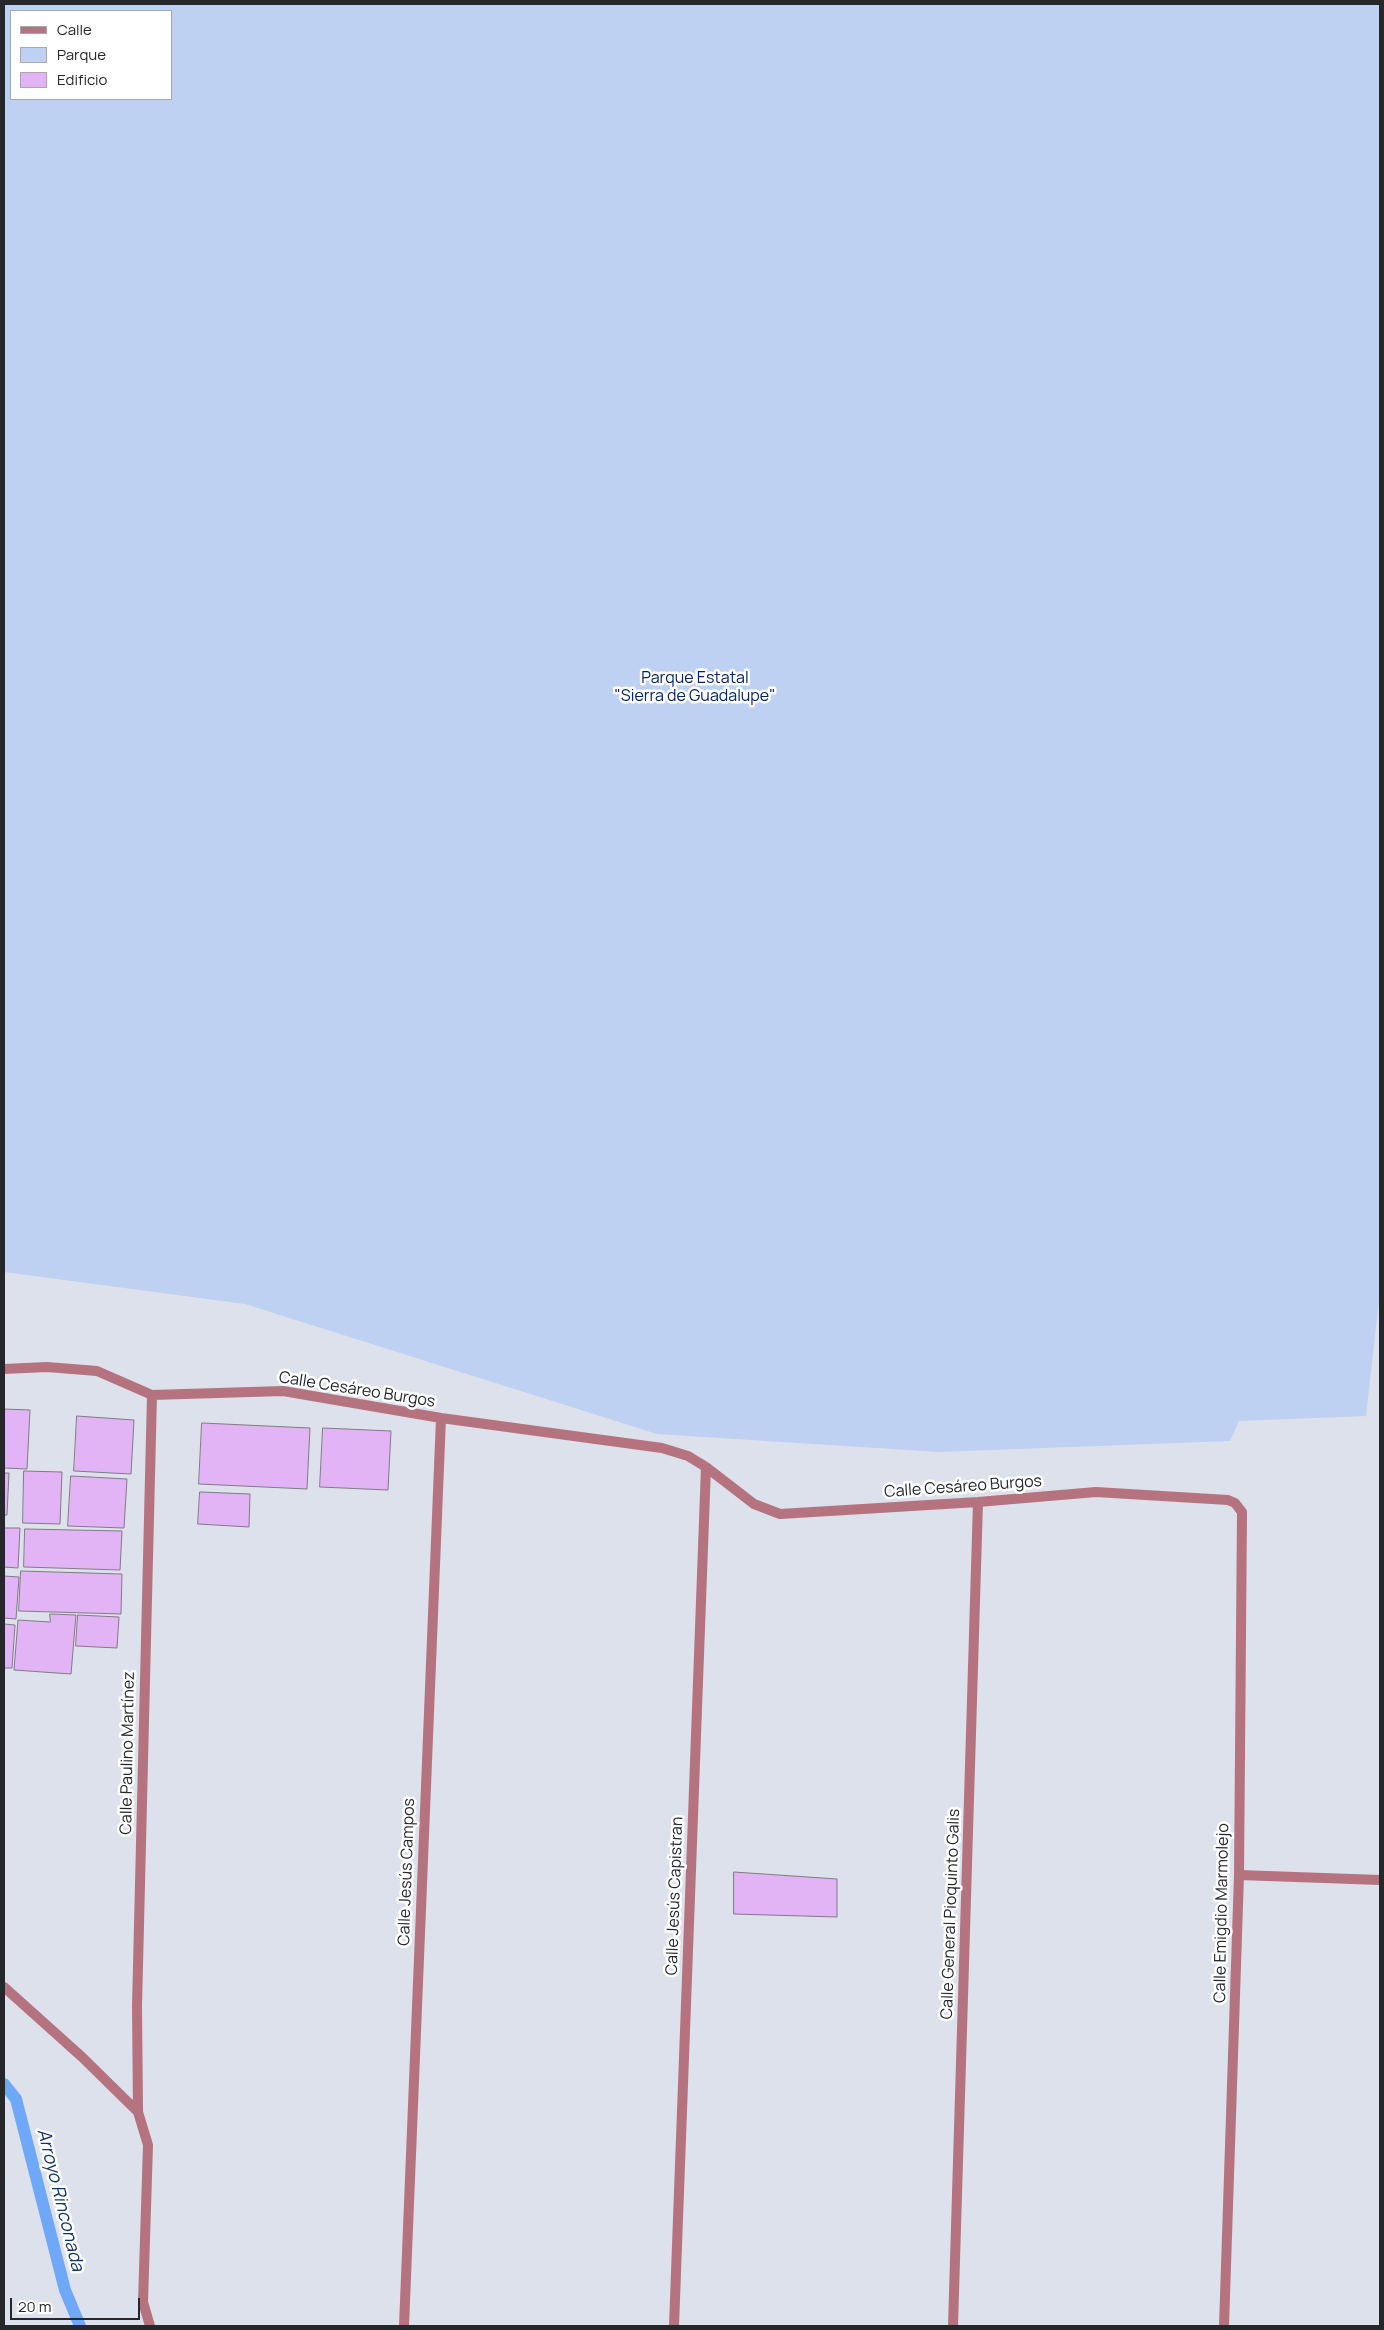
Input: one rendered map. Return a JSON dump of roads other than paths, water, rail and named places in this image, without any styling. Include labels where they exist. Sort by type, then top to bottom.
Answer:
[{"type":"street","name":"Calle Cesáreo Burgos","points":[[4,1369],[47,1366],[97,1371],[152,1394],[283,1391],[441,1418],[662,1448],[688,1456],[706,1467],[754,1504],[780,1514],[978,1502],[1096,1492],[1228,1500],[1236,1504]]},
{"type":"street","name":"Calle Paulino Martínez","points":[[138,2112],[136,2006],[152,1394]]},
{"type":"street","name":"Calle Jesús Campos","points":[[404,2326],[441,1418]]},
{"type":"street","name":"Calle Jesús Capistran","points":[[674,2326],[706,1467]]},
{"type":"street","name":"Calle General Pioquinto Galis","points":[[953,2326],[978,1502]]},
{"type":"street","name":"Calle Emigdio Marmolejo","points":[[1224,2326],[1239,1875],[1242,1512],[1236,1504]]},
{"type":"street","points":[[1239,1875],[1380,1880]]},
{"type":"street","points":[[4,1987],[82,2057],[138,2112],[148,2145],[143,2302],[150,2326]]},
{"type":"waterway","name":"Arroyo Rinconada","points":[[4,2084],[16,2099],[65,2290],[80,2326]]},
{"type":"park label","name":"Parque Estatal \"Sierra de Guadalupe\"","points":[[695,688]]}]
